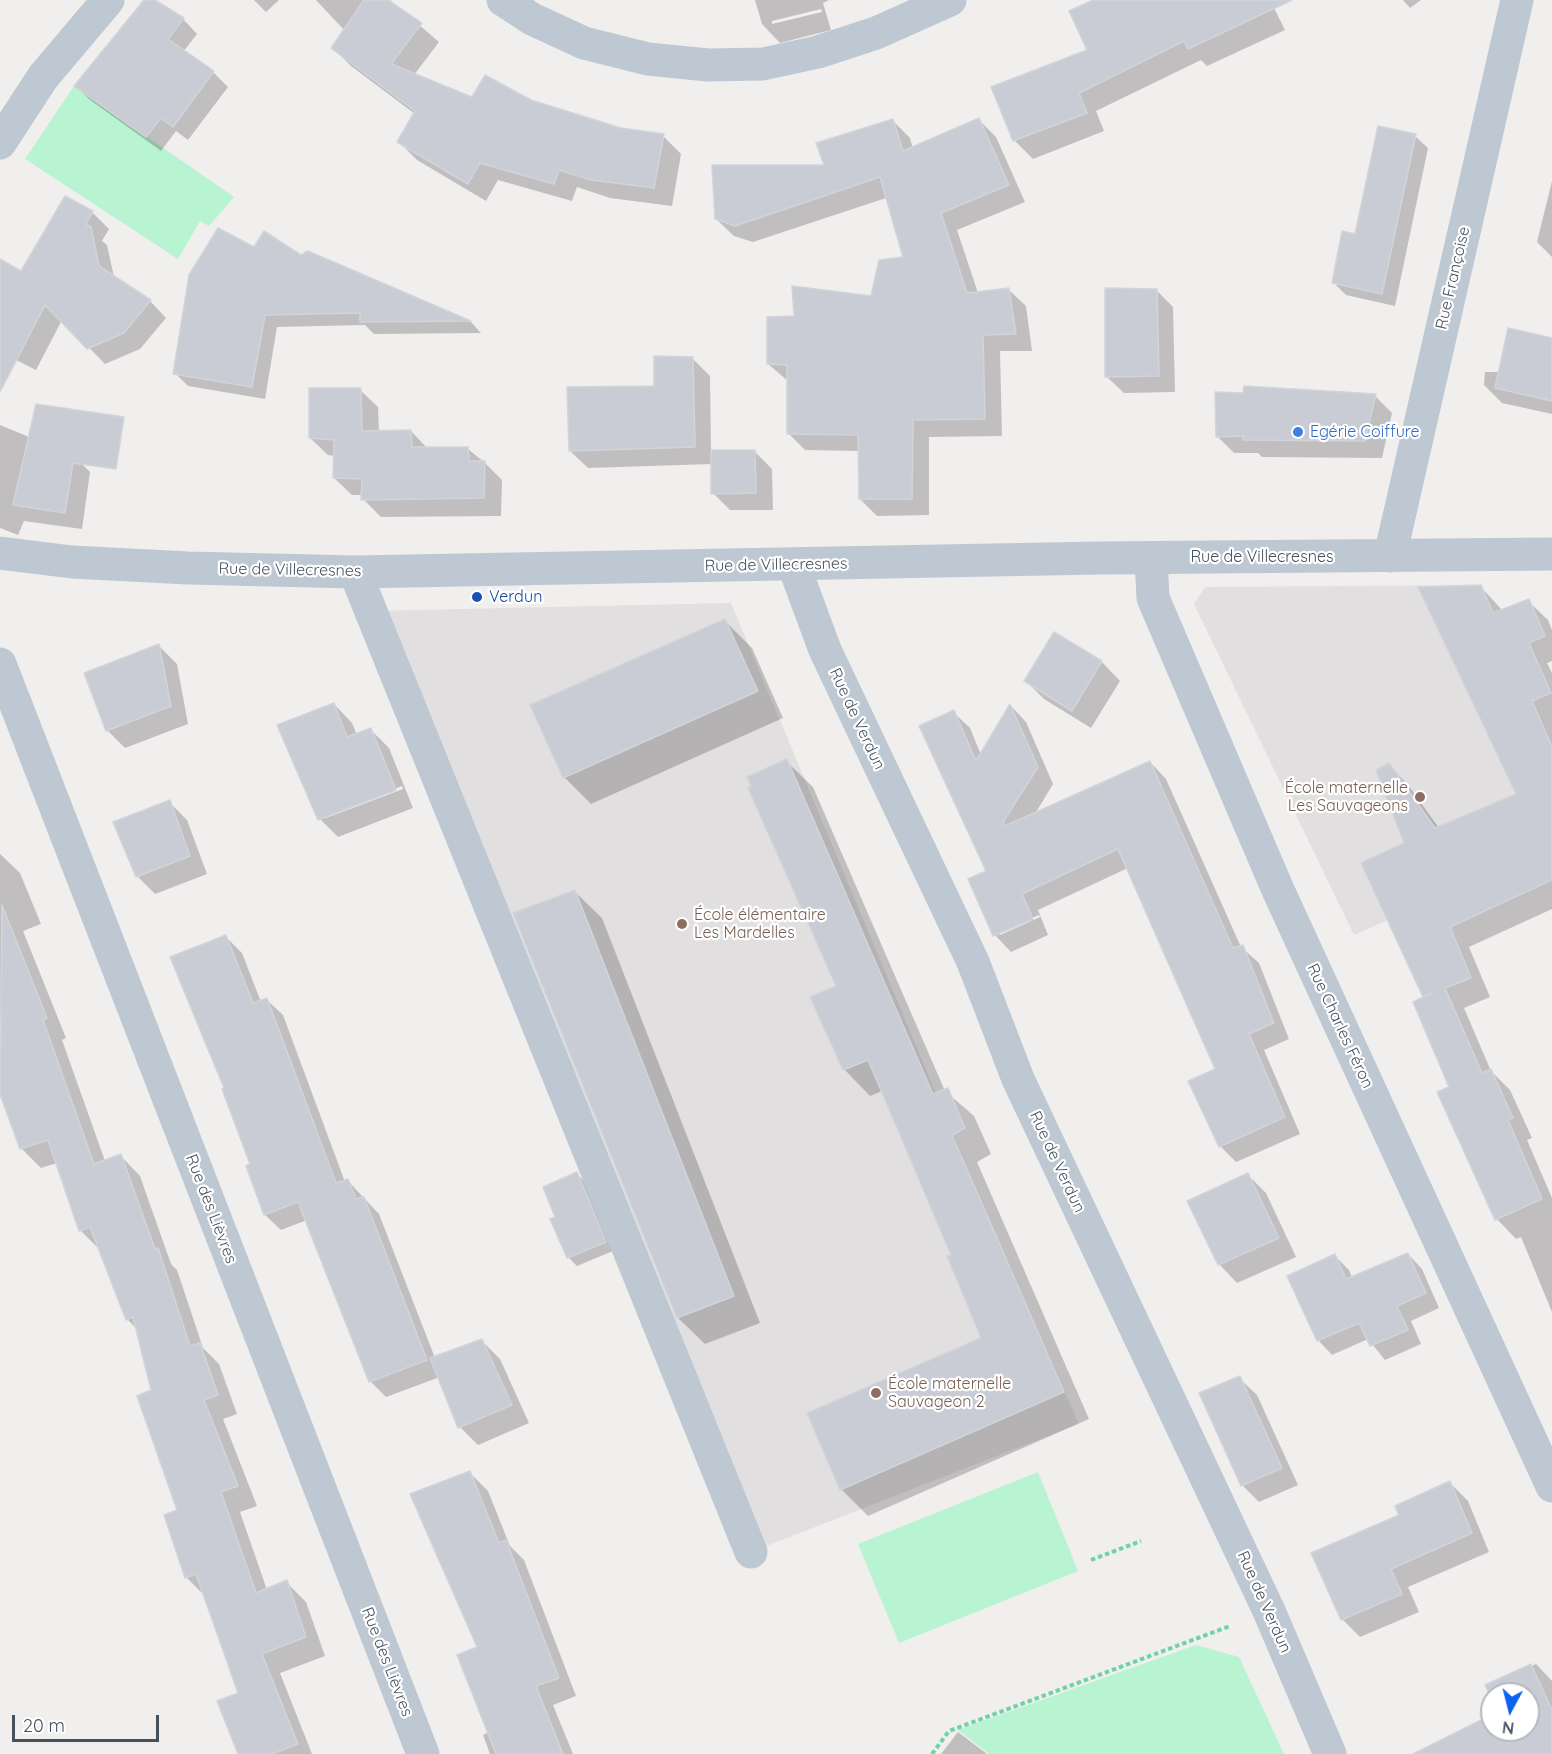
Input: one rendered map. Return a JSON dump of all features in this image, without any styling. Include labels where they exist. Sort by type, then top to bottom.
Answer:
[{"type":"street","points":[[0,143],[43,77],[108,0]]},
{"type":"street","points":[[503,0],[532,19],[584,43],[648,59],[708,65],[763,64],[818,52],[876,33],[950,0]]},
{"type":"street","name":"Rue Françoise","points":[[1390,556],[1517,0]]},
{"type":"street","name":"Rue de Villecresnes","points":[[0,554],[83,562],[355,572],[1151,558],[1552,554]]},
{"type":"street","name":"Rue Charles Féron","points":[[1151,558],[1153,598],[1278,890],[1552,1486]]},
{"type":"street","name":"Rue de Verdun","points":[[794,566],[825,650],[973,962],[1018,1078],[1269,1611],[1330,1754]]},
{"type":"street","points":[[355,572],[751,1552]]},
{"type":"street","name":"Rue des Lièvres","points":[[0,664],[423,1754]]},
{"type":"path","points":[[1091,1560],[1141,1541]]},
{"type":"path","points":[[932,1754],[950,1731],[1269,1611]]},
{"type":"shaded area","name":"École maternelle Les Sauvageons","points":[[1481,585],[1552,747],[1552,847],[1354,935],[1194,604],[1205,587]]},
{"type":"shaded area","name":"École élémentaire Les Mardelles","points":[[731,603],[996,1237],[1079,1424],[751,1552],[372,611]]},
{"type":"green space","points":[[74,86],[234,197],[209,226],[200,221],[178,259],[25,159]]},
{"type":"green space","points":[[1038,1472],[1078,1571],[899,1643],[858,1544]]},
{"type":"green space","points":[[1196,1645],[1239,1657],[1284,1754],[989,1754],[958,1730]]},
{"type":"building","points":[[144,0],[155,0],[184,18],[168,39],[214,71],[173,127],[161,118],[146,137],[74,86]]},
{"type":"building","points":[[364,0],[388,0],[422,23],[391,64],[472,97],[485,75],[531,100],[621,128],[664,134],[654,188],[591,180],[559,170],[554,184],[480,163],[468,184],[397,142],[415,111],[331,48]]},
{"type":"building","points":[[1093,0],[1292,0],[1188,49],[1184,41],[1079,93],[1087,113],[1013,141],[991,87],[1087,50],[1069,11]]},
{"type":"building","points":[[979,118],[1009,185],[941,213],[967,293],[1009,288],[1016,334],[983,335],[985,419],[913,420],[912,499],[859,499],[858,435],[787,434],[787,365],[767,364],[767,317],[794,316],[792,286],[871,296],[879,260],[903,257],[880,177],[735,226],[715,219],[712,165],[824,165],[816,143],[893,119],[903,151]]},
{"type":"building","points":[[1378,126],[1416,134],[1382,294],[1332,283],[1342,231],[1355,234]]},
{"type":"building","points":[[65,196],[93,211],[86,224],[91,227],[99,266],[151,300],[124,333],[87,349],[45,305],[0,392],[0,259],[21,271]]},
{"type":"building","points":[[218,228],[254,247],[264,231],[301,255],[308,251],[471,321],[360,322],[360,313],[265,315],[252,387],[173,374],[189,275]]},
{"type":"building","points":[[1105,288],[1157,289],[1159,376],[1105,377]]},
{"type":"building","points":[[1508,328],[1552,338],[1552,401],[1495,388]]},
{"type":"building","points":[[654,356],[693,357],[695,447],[569,451],[567,387],[654,386]]},
{"type":"building","points":[[1244,386],[1376,394],[1365,441],[1243,440],[1243,436],[1216,437],[1215,392],[1243,393]]},
{"type":"building","points":[[309,388],[361,388],[362,431],[411,430],[412,447],[468,447],[469,461],[485,461],[484,498],[361,500],[362,479],[333,478],[334,440],[309,438]]},
{"type":"building","points":[[36,404],[124,417],[116,469],[73,463],[65,513],[13,505]]},
{"type":"building","points":[[711,450],[755,450],[756,493],[711,494]]},
{"type":"building","points":[[1481,585],[1493,613],[1529,599],[1545,636],[1529,643],[1551,693],[1532,701],[1552,747],[1552,880],[1450,927],[1471,978],[1445,988],[1482,1073],[1491,1069],[1513,1118],[1508,1120],[1542,1199],[1495,1220],[1437,1092],[1449,1087],[1413,1002],[1432,993],[1423,997],[1361,863],[1404,843],[1376,770],[1389,763],[1435,828],[1516,794],[1418,587]]},
{"type":"building","points":[[725,619],[758,691],[563,778],[530,705]]},
{"type":"building","points":[[1054,632],[1102,661],[1072,711],[1024,681]]},
{"type":"building","points":[[159,644],[171,706],[106,731],[84,673]]},
{"type":"building","points":[[334,703],[347,737],[371,728],[396,790],[318,820],[277,725]]},
{"type":"building","points":[[1010,704],[1038,767],[1003,822],[1005,826],[1150,761],[1233,948],[1243,945],[1274,1023],[1249,1034],[1285,1117],[1219,1147],[1188,1081],[1215,1069],[1118,849],[1022,894],[1033,919],[993,936],[968,879],[986,871],[919,726],[954,710],[976,761]]},
{"type":"building","points":[[787,759],[933,1094],[948,1088],[965,1128],[952,1135],[1064,1392],[840,1490],[807,1413],[981,1338],[947,1256],[951,1255],[868,1060],[843,1070],[810,997],[836,986],[748,788],[751,786],[747,777]]},
{"type":"building","points":[[170,800],[190,856],[136,877],[113,822]]},
{"type":"building","points":[[575,890],[734,1296],[677,1318],[513,913]]},
{"type":"building","points":[[2,905],[47,1018],[43,1020],[94,1164],[121,1154],[155,1249],[158,1248],[190,1346],[200,1343],[218,1395],[204,1400],[238,1486],[221,1492],[256,1593],[287,1580],[306,1637],[262,1654],[298,1744],[272,1754],[238,1754],[217,1701],[238,1693],[196,1574],[185,1578],[164,1515],[177,1510],[137,1396],[151,1390],[133,1317],[126,1320],[90,1227],[79,1231],[48,1140],[20,1149],[0,1094]]},
{"type":"building","points":[[226,935],[253,1003],[267,998],[336,1183],[348,1179],[356,1199],[364,1197],[427,1360],[369,1382],[298,1202],[264,1215],[246,1166],[250,1164],[222,1089],[224,1088],[170,957]]},
{"type":"building","points":[[577,1172],[606,1242],[567,1258],[550,1219],[555,1217],[543,1187]]},
{"type":"building","points":[[1248,1173],[1279,1238],[1218,1265],[1187,1201]]},
{"type":"building","points":[[1408,1253],[1426,1293],[1397,1306],[1408,1330],[1370,1346],[1359,1323],[1317,1341],[1287,1276],[1335,1254],[1346,1279]]},
{"type":"building","points":[[482,1339],[512,1405],[458,1428],[430,1358]]},
{"type":"building","points":[[1240,1376],[1282,1468],[1241,1486],[1199,1393]]},
{"type":"building","points":[[470,1471],[499,1543],[506,1540],[559,1678],[536,1686],[563,1754],[496,1754],[457,1655],[477,1647],[410,1494]]},
{"type":"building","points":[[1450,1481],[1472,1533],[1391,1569],[1402,1594],[1341,1620],[1311,1553],[1399,1515],[1395,1506]]},
{"type":"building","points":[[1531,1664],[1539,1682],[1492,1682]]},
{"type":"building","points":[[1540,1684],[1552,1710],[1552,1754],[1413,1754],[1480,1720],[1480,1742],[1540,1742]]},
{"type":"place","name":"Egérie Coiffure","points":[[1298,432]]},
{"type":"place","name":"Verdun","points":[[477,597]]},
{"type":"place","name":"École maternelle Les Sauvageons","points":[[1420,797]]},
{"type":"place","name":"École élémentaire Les Mardelles","points":[[682,924]]},
{"type":"place","name":"École maternelle Sauvageon 2","points":[[876,1393]]}]
